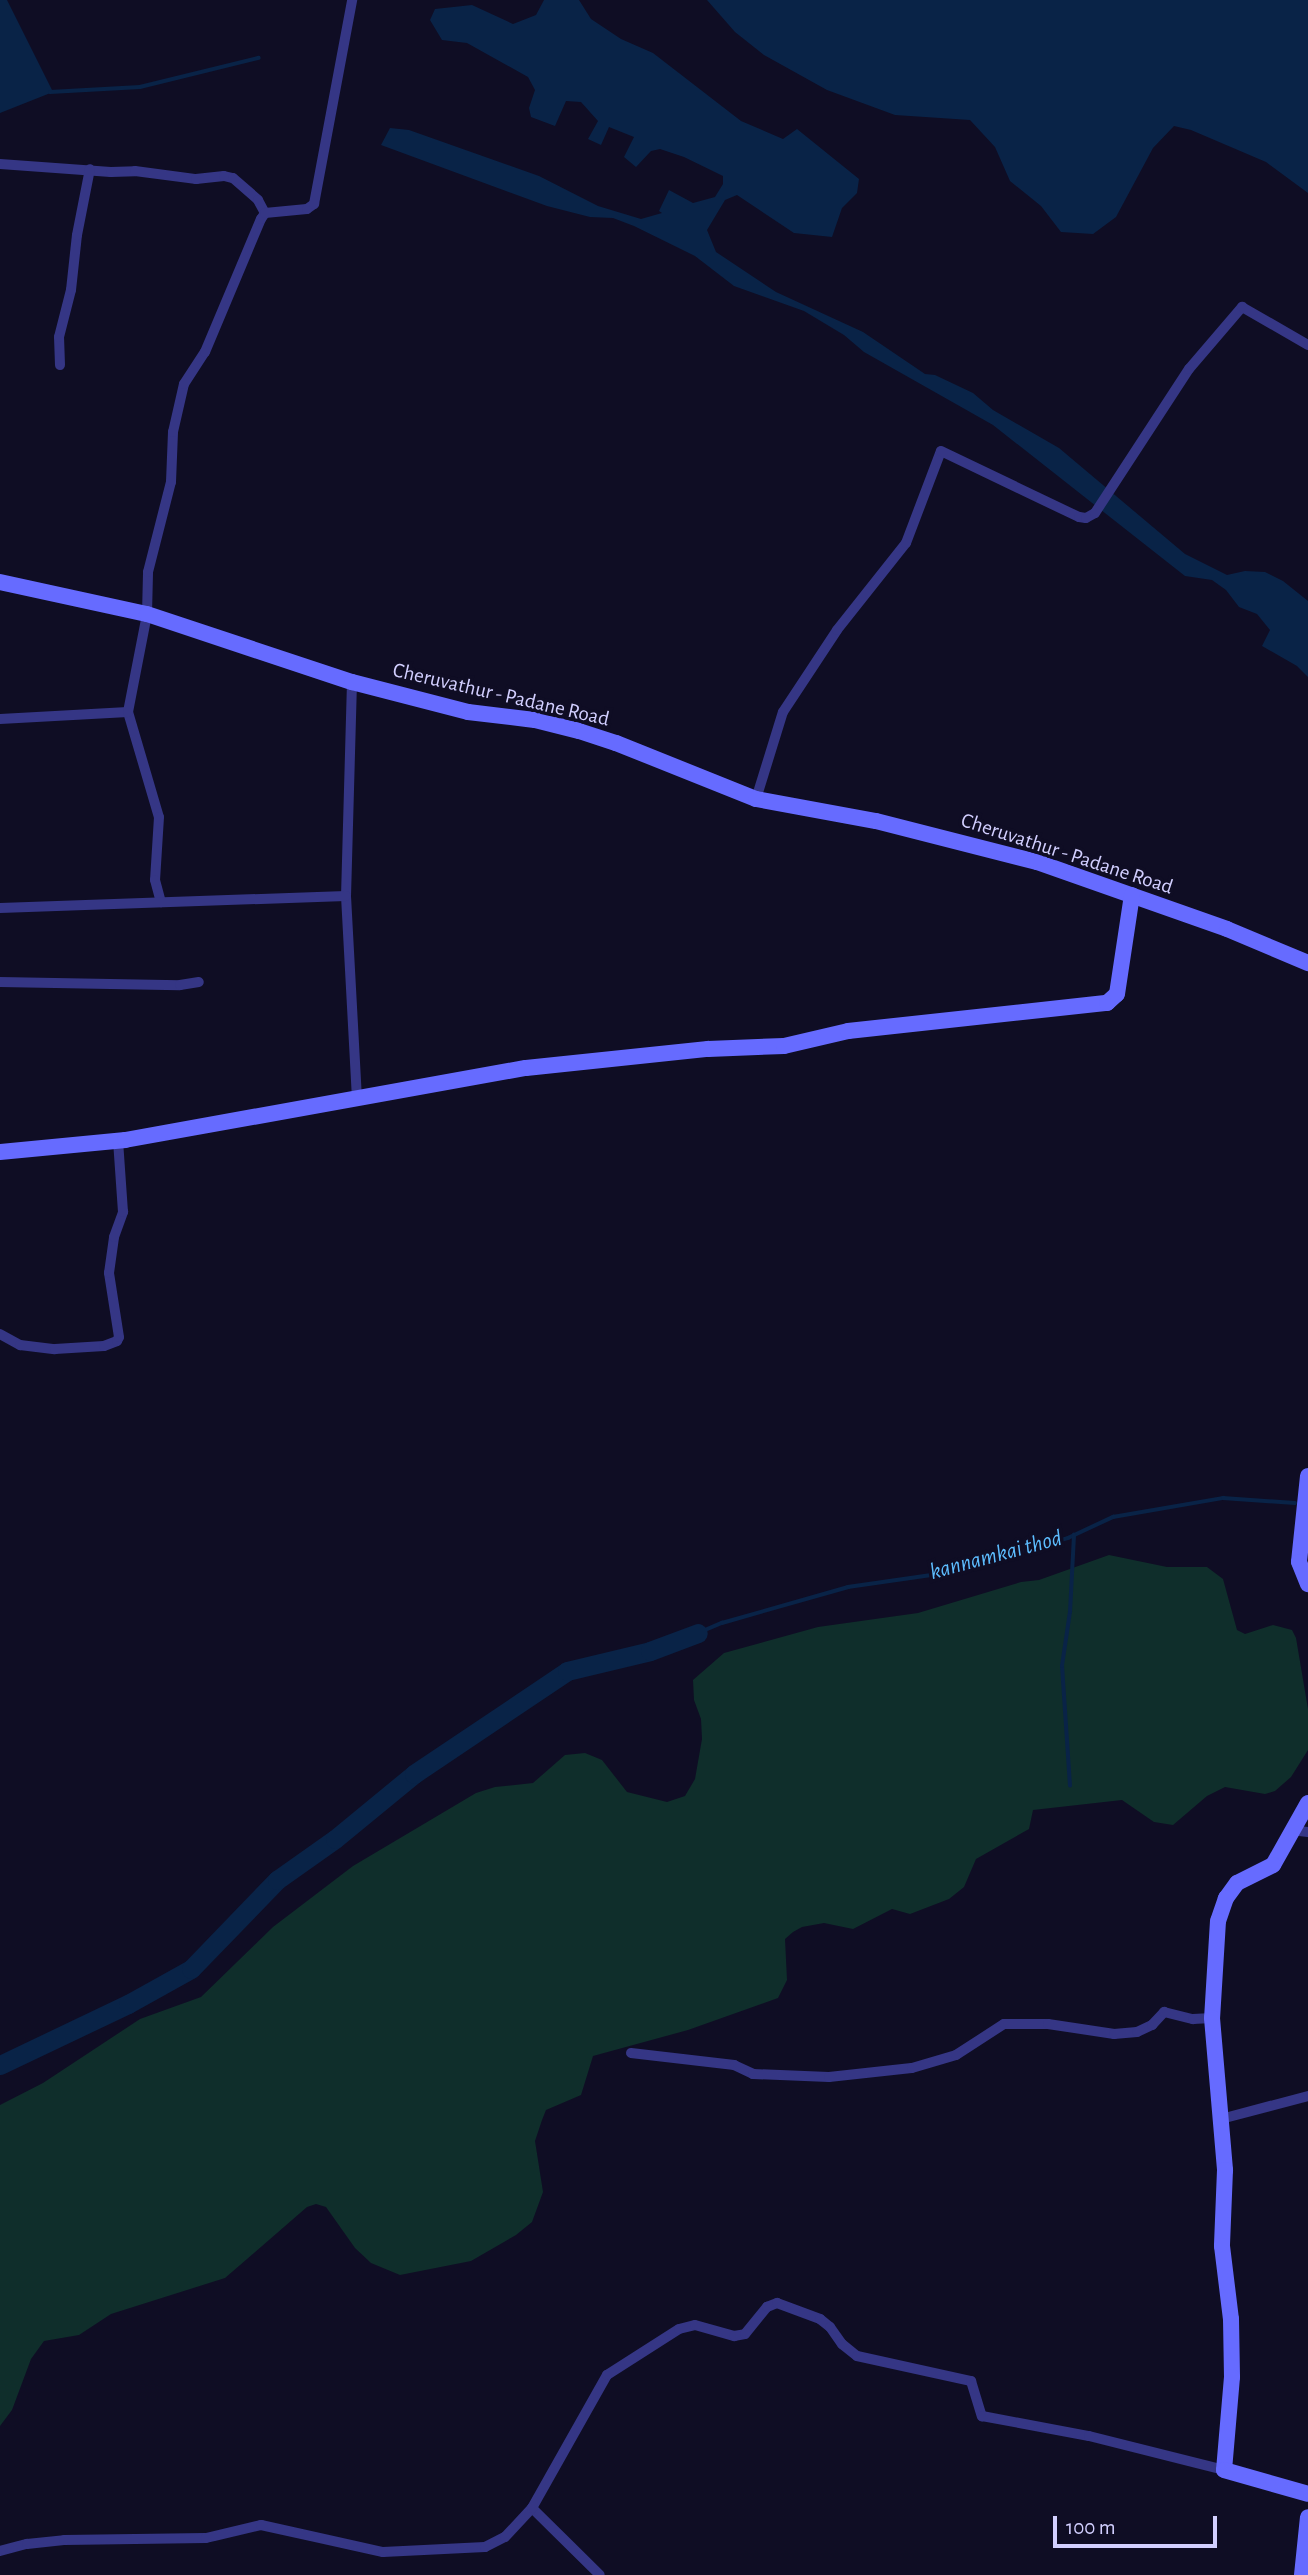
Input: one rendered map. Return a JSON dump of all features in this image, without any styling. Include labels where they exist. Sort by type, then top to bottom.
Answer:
[{"type":"street","points":[[265,213],[307,209],[314,204],[352,0]]},
{"type":"street","points":[[0,164],[135,170],[196,179],[210,176],[233,178],[258,200],[265,213]]},
{"type":"street","points":[[60,365],[59,337],[69,302],[77,234],[90,169]]},
{"type":"street","points":[[161,902],[155,880],[159,817],[128,712],[147,614],[148,572],[171,482],[177,405],[184,384],[198,367],[234,277],[265,213]]},
{"type":"street","points":[[756,799],[783,712],[837,630],[906,543],[941,451],[1079,517],[1095,513],[1189,369],[1242,307],[1308,345]]},
{"type":"street","name":"Cheruvathur - Padane Road","points":[[0,582],[68,600],[147,614],[352,682],[468,712],[535,720],[579,731],[617,743],[756,799],[952,839],[1037,862],[1227,929],[1308,963]]},
{"type":"street","points":[[352,682],[346,896],[357,1098]]},
{"type":"street","points":[[0,719],[128,712]]},
{"type":"street","points":[[0,1152],[118,1140],[586,1060],[783,1045],[848,1031],[1107,1003],[1116,994],[1132,895]]},
{"type":"street","points":[[0,908],[346,896]]},
{"type":"street","points":[[0,982],[180,985],[198,982]]},
{"type":"street","points":[[0,1334],[20,1345],[55,1349],[104,1346],[117,1341],[119,1337],[109,1273],[114,1237],[123,1212],[118,1140]]},
{"type":"street","points":[[1308,1476],[1299,1562],[1308,1584]]},
{"type":"street","points":[[1224,2470],[1232,2377],[1231,2319],[1222,2246],[1225,2171],[1212,2018],[1219,1921],[1226,1898],[1237,1883],[1273,1866],[1308,1803]]},
{"type":"street","points":[[1291,1830],[1308,1832]]},
{"type":"street","points":[[631,2053],[734,2065],[753,2074],[829,2077],[912,2068],[956,2055],[1004,2024],[1048,2024],[1114,2034],[1137,2032],[1152,2025],[1164,2012],[1193,2019],[1212,2018]]},
{"type":"street","points":[[1221,2119],[1308,2096]]},
{"type":"street","points":[[0,2551],[27,2544],[64,2540],[206,2538],[261,2525],[383,2552],[485,2547],[505,2537],[532,2508],[607,2375],[679,2329],[695,2325],[734,2336],[745,2334],[767,2307],[777,2303],[820,2319],[842,2344],[857,2356],[971,2381],[982,2416],[1089,2436],[1308,2494]]},
{"type":"street","points":[[532,2508],[600,2575]]},
{"type":"street","points":[[1302,2575],[1308,2517]]},
{"type":"green space","points":[[1109,1555],[1167,1567],[1207,1567],[1223,1579],[1237,1630],[1245,1634],[1273,1625],[1292,1630],[1296,1638],[1308,1709],[1308,1750],[1291,1777],[1275,1791],[1265,1794],[1225,1787],[1207,1796],[1173,1825],[1154,1822],[1122,1800],[1033,1810],[1029,1829],[976,1859],[964,1887],[949,1899],[910,1914],[892,1909],[853,1929],[824,1923],[802,1927],[793,1932],[785,1939],[787,1980],[778,1998],[688,2030],[593,2056],[581,2095],[546,2110],[535,2141],[543,2192],[532,2222],[516,2235],[471,2261],[400,2275],[371,2263],[355,2248],[326,2207],[316,2204],[307,2207],[225,2278],[111,2314],[79,2335],[44,2341],[31,2359],[12,2410],[0,2426],[0,2105],[43,2083],[140,2019],[201,1997],[273,1927],[353,1866],[476,1793],[495,1787],[533,1783],[565,1755],[585,1753],[602,1760],[627,1792],[667,1802],[685,1796],[695,1779],[702,1739],[693,1680],[724,1653],[818,1627],[918,1613],[1021,1582],[1039,1580]]},
{"type":"water","points":[[0,0],[7,0],[53,92],[0,113]]},
{"type":"water","points":[[544,0],[579,0],[591,19],[621,39],[653,53],[741,121],[783,139],[797,129],[859,179],[857,193],[842,208],[832,237],[794,233],[737,195],[725,200],[707,230],[716,252],[776,292],[863,332],[925,374],[935,375],[973,393],[993,410],[1059,448],[1185,554],[1227,575],[1245,571],[1265,572],[1283,581],[1308,601],[1308,677],[1297,666],[1262,646],[1270,630],[1257,614],[1239,607],[1226,590],[1212,580],[1185,576],[993,425],[864,352],[844,335],[804,311],[734,286],[695,256],[634,226],[613,218],[590,217],[547,206],[381,145],[390,128],[409,130],[539,176],[598,206],[641,219],[662,213],[659,211],[669,190],[693,203],[715,197],[723,184],[723,176],[684,157],[660,149],[651,151],[636,167],[624,157],[634,137],[609,127],[601,145],[588,139],[598,121],[581,102],[566,101],[555,126],[531,117],[529,108],[535,90],[528,77],[467,43],[442,40],[430,20],[435,9],[472,5],[513,24],[536,15]]},
{"type":"water","points":[[707,0],[1308,0],[1308,193],[1266,162],[1191,130],[1174,126],[1153,148],[1116,217],[1093,234],[1061,232],[1041,206],[1010,181],[995,147],[970,120],[895,115],[827,90],[764,55],[735,32]]},
{"type":"waterway","points":[[50,92],[140,87],[258,58]]},
{"type":"waterway","name":"kannamkai thod","points":[[698,1633],[722,1623],[848,1587],[952,1572],[1068,1538],[1113,1517],[1223,1498],[1295,1503]]},
{"type":"waterway","points":[[1070,1786],[1062,1666],[1070,1612],[1074,1535]]},
{"type":"waterway","points":[[0,2065],[128,2004],[191,1969],[277,1880],[335,1839],[414,1774],[567,1671],[650,1651],[698,1633]]}]
